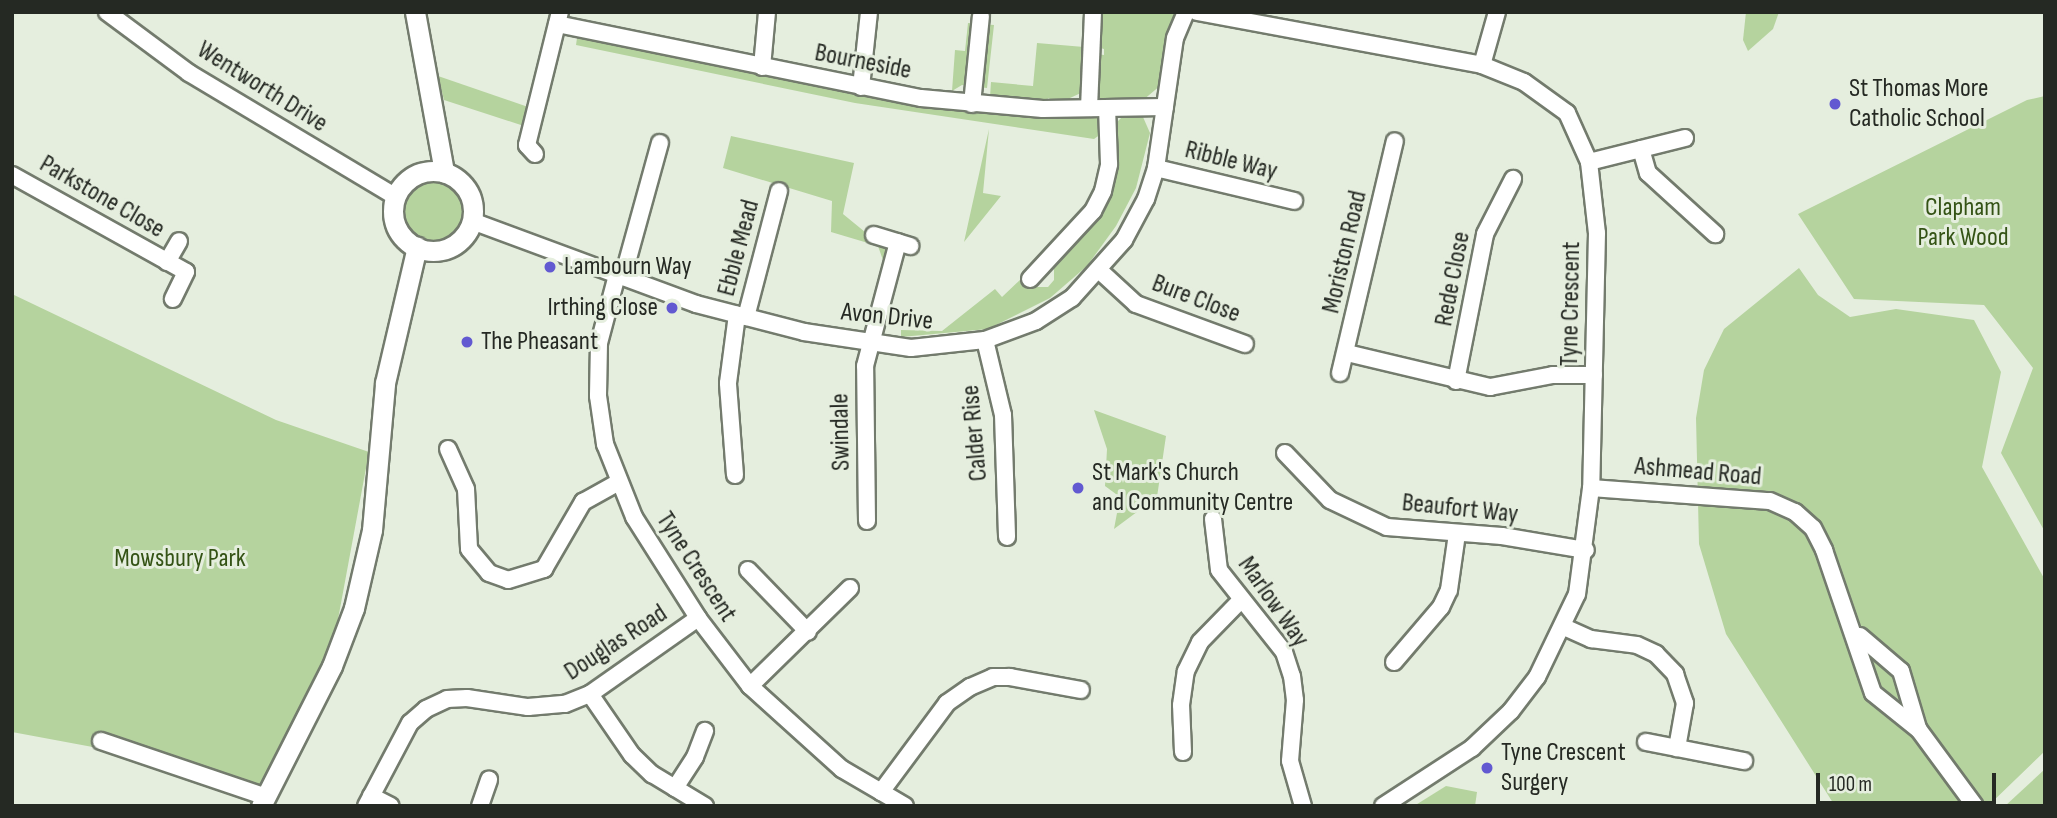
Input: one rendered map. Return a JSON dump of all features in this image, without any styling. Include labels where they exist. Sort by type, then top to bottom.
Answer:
[{"type":"main road","points":[[415,12],[444,172]]},
{"type":"main road","points":[[444,172],[465,186],[474,209],[472,221],[458,242],[447,248],[417,247],[401,234],[395,222],[396,197],[410,178],[444,172]]},
{"type":"main road","points":[[263,801],[332,666],[354,608],[372,530],[385,383],[417,247]]},
{"type":"street","name":"Wentworth Drive","points":[[107,12],[200,80],[396,197]]},
{"type":"street","points":[[762,67],[767,12]]},
{"type":"street","points":[[861,87],[869,12]]},
{"type":"street","points":[[1089,108],[1093,12]]},
{"type":"street","name":"Avon Drive","points":[[472,221],[620,276],[742,316],[868,343],[911,348],[985,340],[1036,321],[1072,298],[1100,271],[1129,230],[1156,168],[1175,38],[1186,12]]},
{"type":"street","name":"Tyne Crescent","points":[[1197,12],[1268,19],[1432,52],[1482,65],[1533,88],[1567,113],[1589,162],[1597,233],[1591,488],[1586,550],[1564,627],[1537,677],[1511,711],[1472,748],[1388,805]]},
{"type":"street","points":[[1482,65],[1497,12]]},
{"type":"street","points":[[972,104],[981,16]]},
{"type":"street","points":[[526,150],[559,18]]},
{"type":"street","name":"Bourneside","points":[[559,18],[762,67],[861,87],[972,104],[1089,108],[1165,107]]},
{"type":"street","points":[[1030,279],[1093,211],[1103,191],[1109,164],[1107,108]]},
{"type":"street","points":[[1589,162],[1685,138]]},
{"type":"street","name":"Moriston Road","points":[[1340,373],[1347,353],[1383,160],[1395,141]]},
{"type":"street","points":[[620,276],[660,143]]},
{"type":"street","points":[[1641,149],[1648,173],[1715,234]]},
{"type":"street","name":"Ribble Way","points":[[1156,168],[1294,201]]},
{"type":"street","name":"Parkstone Close","points":[[12,175],[186,272],[173,299]]},
{"type":"street","name":"Rede Close","points":[[1456,381],[1485,234],[1513,190]]},
{"type":"street","name":"Ebble Mead","points":[[742,316],[779,191]]},
{"type":"street","name":"Swindale","points":[[867,522],[864,405],[868,343],[904,244],[874,235]]},
{"type":"street","name":"Parkstone Close","points":[[167,262],[179,241]]},
{"type":"street","name":"Bure Close","points":[[1100,271],[1136,304],[1245,344]]},
{"type":"street","name":"Tyne Crescent","points":[[620,276],[604,313],[597,370],[604,444],[617,483],[698,618],[750,686],[842,769],[905,806]]},
{"type":"street","points":[[735,475],[728,383],[742,316]]},
{"type":"street","name":"Calder Rise","points":[[985,340],[1003,411],[1007,530],[1024,522]]},
{"type":"street","name":"Moriston Road","points":[[1347,353],[1490,387],[1553,375],[1594,375]]},
{"type":"street","points":[[448,449],[466,489],[469,549],[489,573],[508,580],[544,569],[583,502],[617,483]]},
{"type":"street","name":"Beaufort Way","points":[[1285,453],[1308,470],[1330,500],[1387,527],[1586,550]]},
{"type":"street","name":"Ashmead Road","points":[[1591,488],[1770,501],[1795,512],[1813,528],[1824,550],[1873,693],[1919,730],[1975,806]]},
{"type":"street","name":"Marlow Way","points":[[1213,519],[1220,549],[1219,570],[1284,652],[1292,676],[1295,700],[1290,761],[1303,806]]},
{"type":"street","points":[[1394,662],[1441,607],[1449,590],[1457,534]]},
{"type":"street","points":[[748,570],[768,580],[808,632]]},
{"type":"street","points":[[750,686],[850,588]]},
{"type":"street","points":[[1183,752],[1181,705],[1186,671],[1200,642],[1241,600]]},
{"type":"street","name":"Douglas Road","points":[[368,801],[410,723],[426,709],[447,699],[467,698],[548,707],[590,694],[698,618]]},
{"type":"street","name":"Ashmead Road","points":[[1851,626],[1876,654],[1901,671],[1919,730]]},
{"type":"street","points":[[1564,627],[1591,639],[1637,645],[1656,654],[1675,674],[1685,703],[1677,748]]},
{"type":"street","points":[[881,792],[947,703],[970,687],[993,677],[1010,677],[1081,690]]},
{"type":"street","points":[[590,694],[632,755],[675,788],[706,805]]},
{"type":"street","points":[[675,788],[695,757],[705,731]]},
{"type":"street","points":[[101,741],[263,801]]},
{"type":"street","points":[[1646,742],[1735,764]]},
{"type":"street","points":[[480,806],[489,780]]},
{"type":"street","points":[[368,801],[391,806]]},
{"type":"green space","points":[[1097,12],[1175,12],[1161,85],[1142,101],[1100,101],[1095,94],[1097,54],[1104,55],[1104,49],[1096,47]]},
{"type":"green space","points":[[1746,12],[1779,12],[1773,29],[1748,51],[1743,40]]},
{"type":"green space","points":[[968,23],[994,25],[987,88],[962,85],[952,91],[955,50],[965,51]]},
{"type":"green space","points":[[570,32],[804,81],[1094,115],[1101,119],[1101,134],[1094,139],[855,103],[576,45],[577,38],[564,35]]},
{"type":"green space","points":[[1037,43],[1084,47],[1083,92],[1070,98],[1070,104],[1053,104],[1049,98],[1038,104],[990,97],[991,82],[1033,86]]},
{"type":"green space","points":[[438,76],[531,108],[527,127],[444,100]]},
{"type":"green space","name":"Clapham Park Wood","points":[[2045,96],[2045,532],[2001,453],[2033,368],[1984,305],[1854,299],[1798,214],[2027,100]]},
{"type":"green space","points":[[1125,114],[1143,117],[1150,133],[1136,188],[1116,226],[1087,266],[1050,298],[988,329],[901,337],[901,330],[942,331],[995,289],[1002,297],[1021,279],[1032,287],[1048,287],[1054,280],[1054,263],[1094,220],[1113,126]]},
{"type":"green space","points":[[989,129],[983,193],[1001,196],[964,242]]},
{"type":"green space","points":[[731,136],[854,163],[843,214],[887,250],[885,266],[878,246],[831,232],[832,201],[723,168]]},
{"type":"green space","points":[[429,178],[441,178],[458,187],[465,198],[465,222],[458,233],[441,242],[429,242],[417,237],[408,228],[403,216],[403,204],[408,192],[417,183]]},
{"type":"green space","points":[[1799,268],[1818,295],[1850,317],[1896,309],[1974,320],[2001,372],[1982,467],[2045,580],[2045,751],[1988,806],[1835,806],[1726,634],[1699,544],[1696,418],[1704,370],[1724,329]]},
{"type":"green space","name":"Mowsbury Park","points":[[12,294],[276,420],[369,452],[334,641],[252,803],[98,748],[12,732]]},
{"type":"green space","points":[[1094,410],[1166,436],[1157,497],[1114,529],[1120,497],[1105,486],[1107,449]]},
{"type":"green space","points":[[2045,769],[2045,806],[2005,806]]},
{"type":"green space","points":[[1446,786],[1477,792],[1475,806],[1414,806]]},
{"type":"place","name":"St Thomas More Catholic School","points":[[1835,104]]},
{"type":"place","name":"Lambourn Way","points":[[550,267]]},
{"type":"place","name":"Irthing Close","points":[[672,308]]},
{"type":"place","name":"The Pheasant","points":[[467,342]]},
{"type":"place","name":"St Mark's Church and Community Centre","points":[[1078,488]]},
{"type":"place","name":"Tyne Crescent Surgery","points":[[1487,768]]}]
